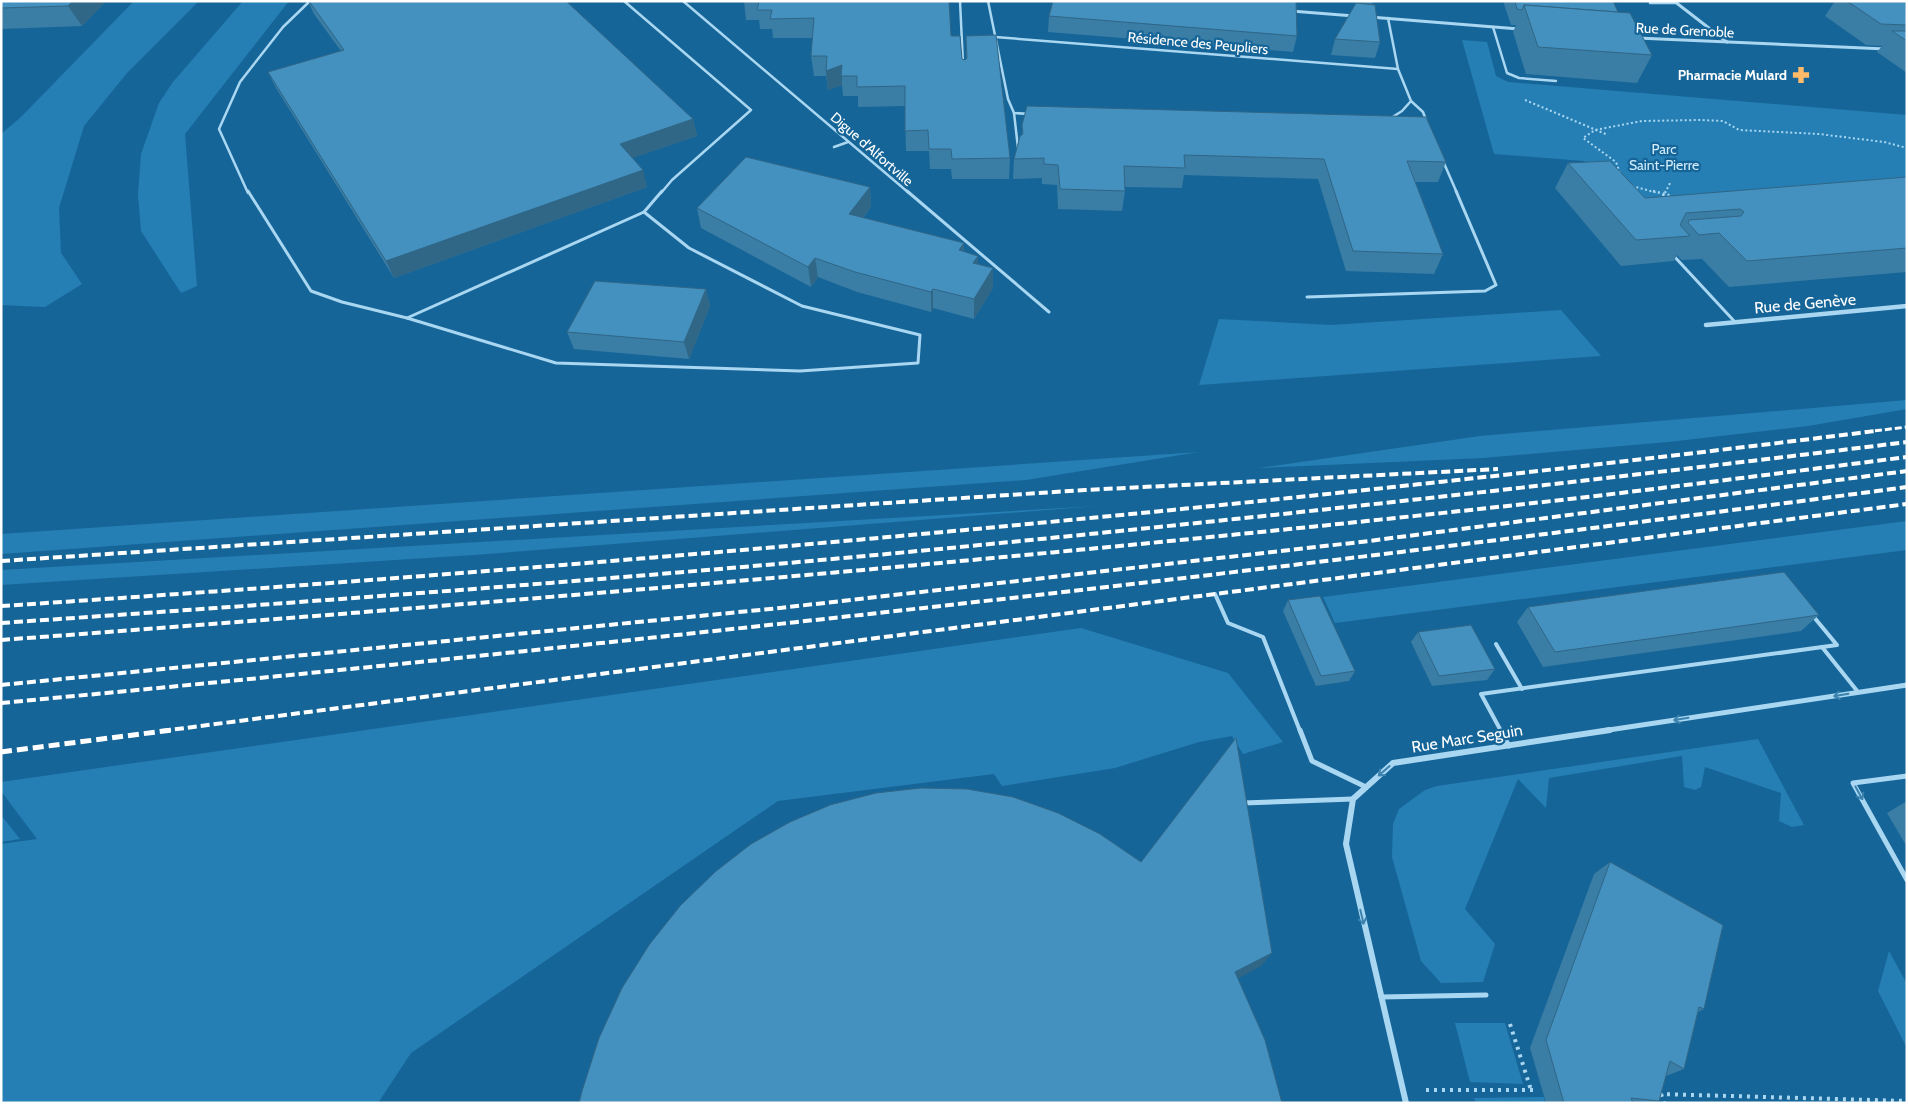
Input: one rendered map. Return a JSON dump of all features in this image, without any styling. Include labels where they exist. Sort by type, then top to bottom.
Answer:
[{"type":"street","points":[[1675,2],[1728,43]]},
{"type":"street","points":[[1282,10],[1522,29]]},
{"type":"street","name":"Rue de Grenoble","points":[[1630,38],[1888,49]]},
{"type":"street","name":"Rue de Genève","points":[[1706,325],[1907,306]]},
{"type":"street","name":"Rue Marc Seguin","points":[[1353,799],[1393,763],[1907,685]]},
{"type":"street","points":[[1353,799],[1346,844],[1406,1103]]},
{"type":"lane","points":[[310,1],[283,27],[240,82],[219,129],[251,199],[311,290],[342,302],[407,318],[556,363],[800,371],[918,363],[920,335],[802,306],[689,248],[644,212]]},
{"type":"lane","points":[[407,318],[644,212],[672,180],[751,110],[624,1]]},
{"type":"lane","name":"Digue d'Alfortville","points":[[683,1],[1049,312]]},
{"type":"lane","points":[[960,1],[963,70]]},
{"type":"lane","points":[[1650,3],[1675,2]]},
{"type":"lane","points":[[988,3],[1008,99],[1014,113],[1019,153]]},
{"type":"lane","points":[[1388,18],[1398,69],[1411,101],[1422,112],[1426,121]]},
{"type":"lane","points":[[1493,27],[1506,73],[1519,78],[1556,81]]},
{"type":"lane","name":"Résidence des Peupliers","points":[[995,37],[1398,69]]},
{"type":"lane","points":[[1388,119],[1402,111],[1411,101]]},
{"type":"lane","points":[[1014,113],[1032,114]]},
{"type":"lane","points":[[834,147],[848,142]]},
{"type":"lane","points":[[1307,297],[1485,291],[1496,285],[1442,157]]},
{"type":"lane","points":[[1667,249],[1735,322]]},
{"type":"lane","points":[[1214,594],[1228,623],[1263,636],[1312,761],[1366,787]]},
{"type":"lane","points":[[1509,746],[1481,694],[1837,645],[1807,609]]},
{"type":"lane","points":[[1496,644],[1522,689]]},
{"type":"lane","points":[[1822,647],[1858,692]]},
{"type":"lane","points":[[1907,776],[1853,783],[1907,880]]},
{"type":"lane","points":[[1241,803],[1353,799]]},
{"type":"lane","points":[[1380,997],[1486,995]]},
{"type":"path","points":[[1622,176],[1616,162],[1583,138],[1595,130],[1642,121],[1700,120],[1724,121],[1739,130],[1819,134],[1884,142],[1907,148]]},
{"type":"path","points":[[1625,184],[1672,197]]},
{"type":"path","points":[[1510,1024],[1531,1090]]},
{"type":"path","points":[[1403,1091],[1538,1090]]},
{"type":"path","points":[[1651,1093],[1907,1101]]},
{"type":"path","points":[[1661,1094],[1664,1103]]},
{"type":"green space","points":[[134,1],[199,1],[127,73],[84,126],[59,208],[61,253],[82,284],[45,307],[1,305],[1,134],[21,117]]},
{"type":"green space","points":[[243,1],[289,1],[185,134],[197,286],[181,293],[141,231],[138,195],[141,154],[159,103],[173,82]]},
{"type":"green space","name":"Parc Saint-Pierre","points":[[1462,40],[1487,42],[1496,76],[1508,82],[1907,115],[1907,198],[1639,220],[1584,161],[1494,154]]},
{"type":"green space","points":[[1561,310],[1601,356],[1199,385],[1219,319],[1331,325]]},
{"type":"green space","points":[[1907,400],[1907,409],[1808,426],[1668,442],[1483,458],[1259,468],[1480,436]]},
{"type":"green space","points":[[1199,452],[1026,480],[1,554],[1,534]]},
{"type":"green space","points":[[1098,506],[474,555],[1,585],[1,570]]},
{"type":"green space","points":[[1907,521],[1907,550],[1335,623],[1323,597]]},
{"type":"green space","points":[[1081,628],[1228,673],[1283,742],[1243,754],[1232,736],[1199,742],[1115,768],[1002,786],[994,774],[778,801],[411,1053],[378,1103],[1,1103],[1,844],[37,839],[1,791],[1,782]]},
{"type":"green space","points":[[1758,739],[1804,825],[1792,827],[1779,821],[1781,793],[1705,767],[1701,787],[1695,790],[1684,787],[1682,756],[1549,778],[1546,808],[1518,779],[1465,909],[1495,944],[1483,982],[1441,983],[1421,961],[1392,857],[1393,824],[1399,809],[1425,790],[1437,786]]},
{"type":"green space","points":[[1,815],[20,839],[1,842]]},
{"type":"green space","points":[[1889,951],[1907,984],[1907,1048],[1878,991]]},
{"type":"green space","points":[[1455,1023],[1505,1023],[1523,1084],[1470,1082]]},
{"type":"green space","points":[[1544,1097],[1545,1103],[1476,1103],[1474,1098]]},
{"type":"building","points":[[1,1],[73,1],[68,6],[1,8]]},
{"type":"building","points":[[309,1],[566,1],[693,119],[620,144],[643,170],[386,261],[268,72],[344,50]]},
{"type":"building","points":[[759,1],[949,1],[951,36],[960,36],[962,59],[965,60],[967,58],[966,36],[996,35],[1010,158],[952,159],[951,149],[929,149],[928,130],[905,131],[905,86],[857,87],[857,76],[841,76],[842,65],[826,71],[827,56],[811,56],[814,18],[770,19],[772,10],[757,10]]},
{"type":"building","points":[[1053,1],[1296,1],[1297,36],[1049,16]]},
{"type":"building","points":[[1515,1],[1613,1],[1618,12],[1524,5],[1522,10],[1517,9]]},
{"type":"building","points":[[1847,1],[1906,1],[1907,25],[1881,24]]},
{"type":"building","points":[[1356,3],[1375,5],[1380,42],[1335,39]]},
{"type":"building","points":[[1524,5],[1630,13],[1652,55],[1538,47]]},
{"type":"building","points":[[1892,31],[1907,31],[1907,41]]},
{"type":"building","points":[[1027,106],[1426,117],[1446,162],[1407,161],[1443,254],[1353,251],[1324,159],[1184,155],[1185,168],[1124,166],[1125,191],[1060,189],[1058,165],[1044,164],[1044,158],[1014,159],[1020,136],[1023,134],[1022,125]]},
{"type":"building","points":[[746,157],[870,187],[849,214],[964,243],[959,250],[978,256],[973,263],[993,268],[974,299],[933,289],[931,292],[855,272],[815,258],[808,267],[697,208]]},
{"type":"building","points":[[1610,161],[1645,198],[1907,177],[1907,248],[1747,261],[1719,233],[1699,235],[1688,223],[1689,220],[1741,216],[1744,212],[1740,209],[1686,213],[1680,225],[1690,236],[1636,240],[1568,163]]},
{"type":"building","points":[[595,281],[706,289],[684,342],[567,332]]},
{"type":"building","points":[[1784,572],[1819,615],[1555,652],[1528,607]]},
{"type":"building","points":[[1320,596],[1355,671],[1321,676],[1288,600]]},
{"type":"building","points":[[1471,625],[1495,669],[1439,676],[1418,632]]},
{"type":"building","points":[[1236,738],[1272,953],[1235,972],[1265,1040],[1282,1103],[579,1103],[599,1038],[622,988],[649,945],[680,906],[715,872],[751,844],[790,822],[830,805],[876,793],[921,788],[967,789],[1013,797],[1058,813],[1100,834],[1141,862]]},
{"type":"building","points":[[1610,862],[1723,925],[1704,1009],[1699,1007],[1684,1069],[1670,1061],[1659,1101],[1631,1098],[1633,1103],[1564,1103],[1546,1040]]},
{"type":"railway","points":[[1865,432],[1907,427]]},
{"type":"railway","points":[[1,606],[470,572],[939,532],[1407,485],[1875,431]]},
{"type":"railway","points":[[1,623],[721,569],[960,547],[1434,498],[1907,442]]},
{"type":"railway","points":[[1,640],[383,611],[1145,544],[1573,499],[1907,457]]},
{"type":"railway","points":[[1,561],[1085,490],[1498,469]]},
{"type":"railway","points":[[1,685],[780,608],[1369,541],[1907,471]]},
{"type":"railway","points":[[1,703],[717,631],[1193,577],[1907,487]]},
{"type":"railway","points":[[162,731],[1907,504]]},
{"type":"railway","points":[[1,752],[172,730]]},
{"type":"place","name":"Pharmacie Mulard","points":[[1801,75]]}]
